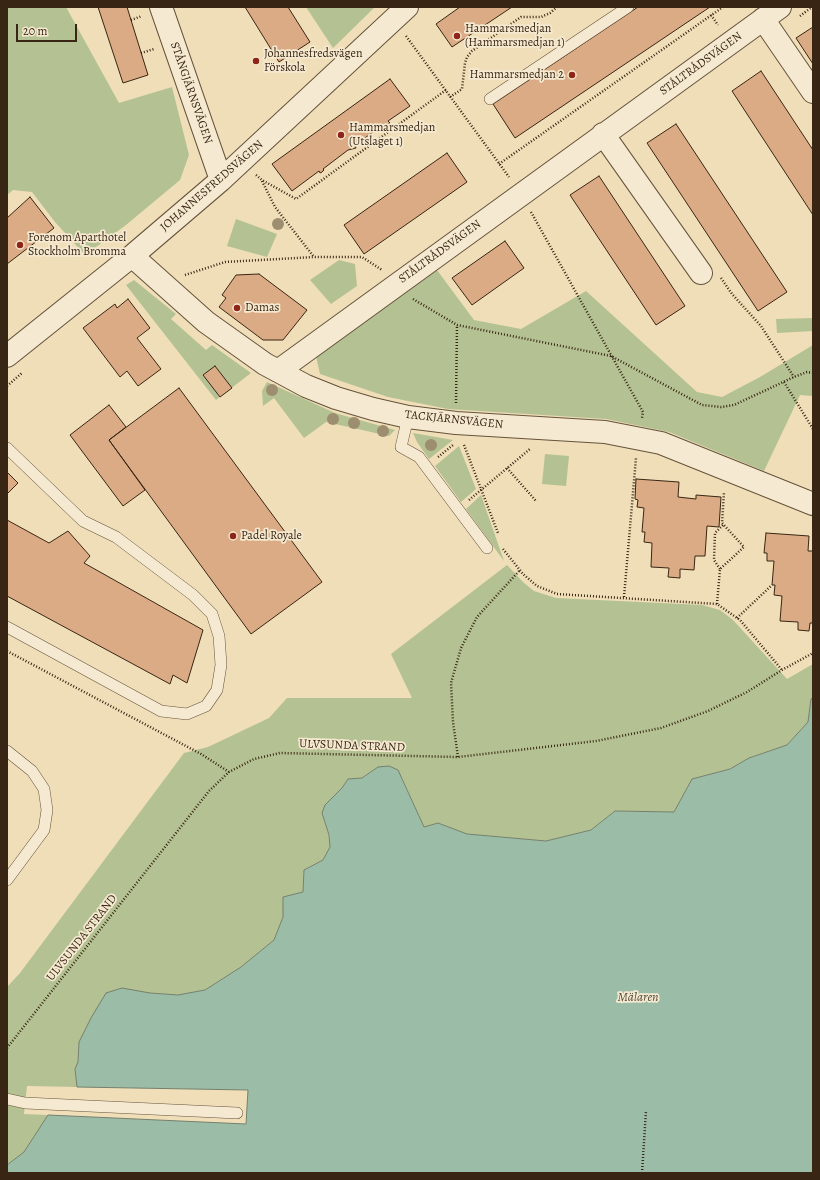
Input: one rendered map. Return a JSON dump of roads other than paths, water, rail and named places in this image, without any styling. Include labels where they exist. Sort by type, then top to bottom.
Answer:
[{"type":"street","name":"STÅNGJÄRNSVÄGEN","points":[[161,7],[221,180]]},
{"type":"street","name":"JOHANNESFREDSVÄGEN","points":[[7,356],[132,256],[221,180],[401,13]]},
{"type":"street","points":[[772,20],[813,92]]},
{"type":"street","name":"STÅLTRÅDSVÄGEN","points":[[278,371],[604,134],[772,20]]},
{"type":"street","points":[[604,134],[709,273]]},
{"type":"street","name":"TACKJÄRNSVÄGEN","points":[[132,256],[206,322],[265,364],[306,386],[336,398],[373,409],[459,430],[604,432],[661,443],[813,504]]},
{"type":"lane","points":[[490,99],[628,7]]},
{"type":"lane","points":[[408,417],[401,447],[419,458],[487,548]]},
{"type":"lane","points":[[7,448],[83,521],[116,537],[193,595],[212,614],[219,636],[221,664],[217,690],[206,706],[187,714],[161,711],[7,627]]},
{"type":"lane","points":[[7,751],[32,771],[44,789],[47,810],[44,830],[7,880]]},
{"type":"lane","points":[[7,1099],[25,1104],[237,1113]]},
{"type":"water","name":"Mälaren","points":[[813,697],[813,1173],[7,1173],[7,1165],[24,1152],[48,1115],[246,1124],[248,1090],[77,1087],[75,1069],[78,1062],[79,1042],[106,993],[122,988],[150,993],[178,995],[205,990],[241,967],[274,940],[283,917],[283,897],[303,892],[304,870],[323,860],[330,847],[329,835],[322,813],[325,805],[342,788],[348,779],[362,778],[378,767],[389,766],[398,770],[424,827],[438,823],[467,834],[546,841],[591,830],[615,811],[674,812],[692,779],[730,769],[749,758],[787,745],[808,722],[811,699]]},
{"type":"place","name":"Hammarsmedjan (Hammarsmedjan 1)","points":[[457,36]]},
{"type":"place","name":"Johannesfredsvägen Förskola","points":[[256,61]]},
{"type":"place","name":"Hammarsmedjan 2","points":[[572,75]]},
{"type":"place","name":"Hammarsmedjan (Utslaget 1)","points":[[341,135]]},
{"type":"place","name":"Forenom Aparthotel Stockholm Bromma","points":[[20,245]]},
{"type":"place","name":"Damas","points":[[237,308]]},
{"type":"place","name":"Padel Royale","points":[[233,536]]}]
